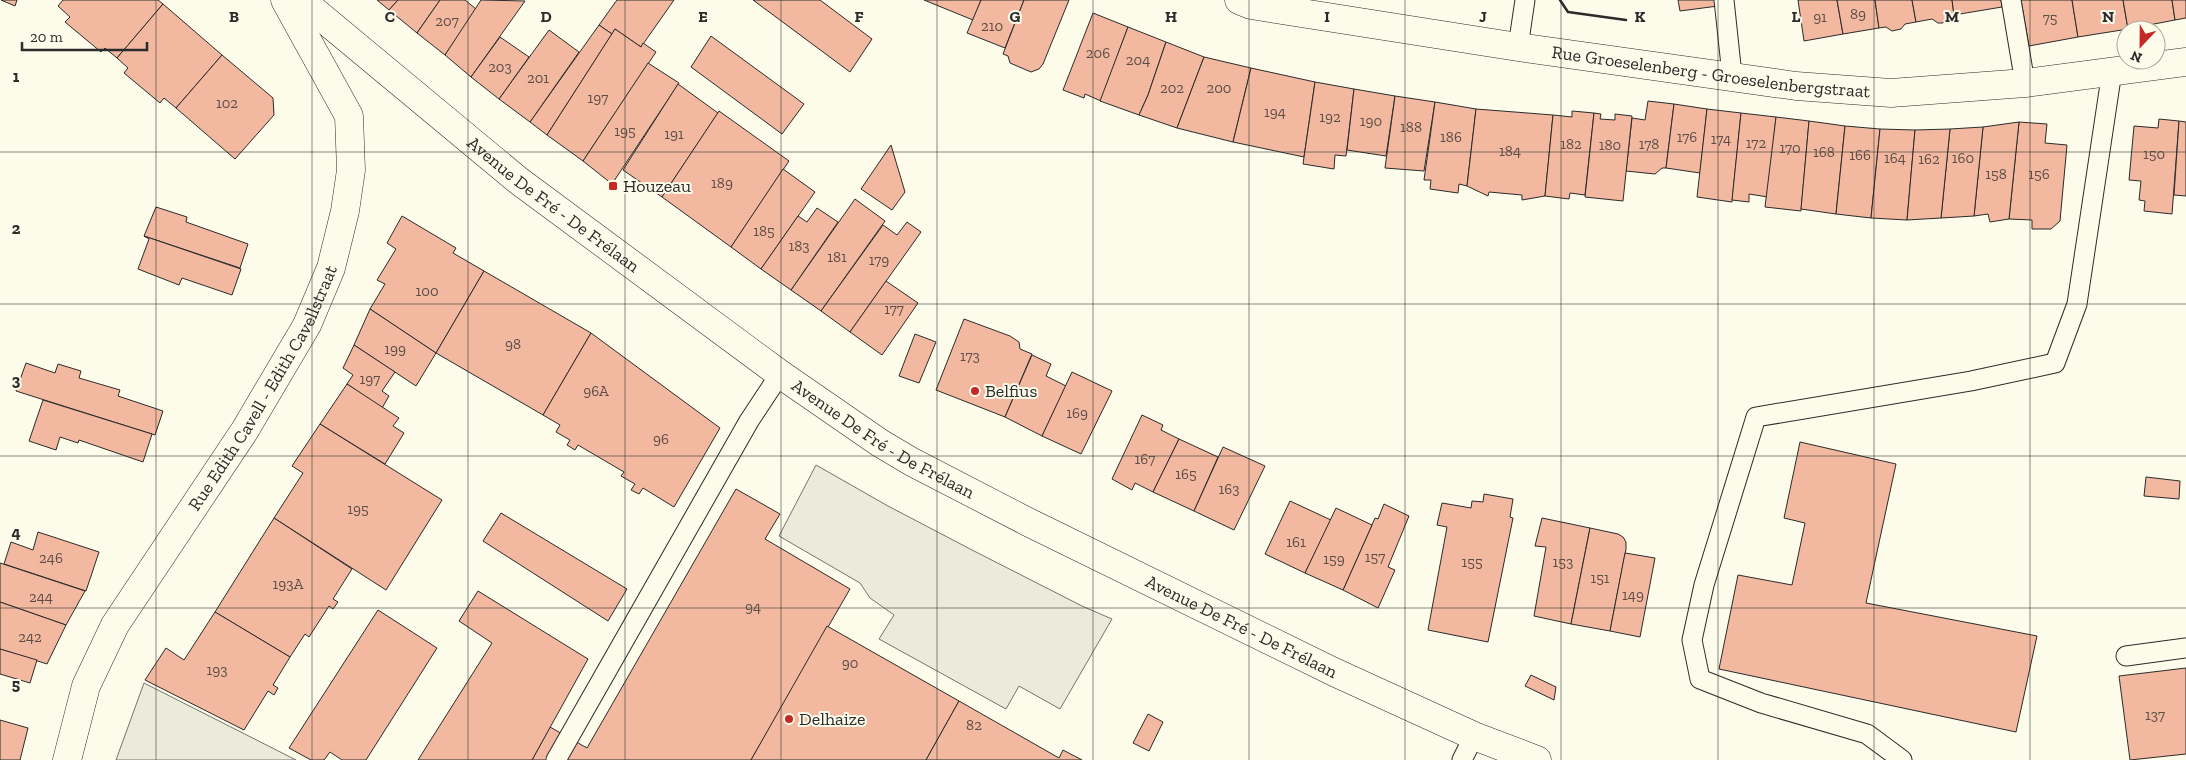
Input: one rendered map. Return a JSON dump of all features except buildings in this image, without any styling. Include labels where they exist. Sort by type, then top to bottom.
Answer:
[{"type":"street","name":"Rue Edith Cavell - Edith Cavellstraat","points":[[67,760],[86,686],[115,625],[245,430],[307,325],[331,268],[345,211],[351,170],[349,116],[285,0]]},
{"type":"street","name":"Avenue De Fré - De Frélaan","points":[[301,0],[519,182],[780,374],[880,443],[1028,522],[1334,672],[1474,736],[1537,760]]},
{"type":"street","name":"Rue Groeselenberg - Groeselenbergstraat","points":[[1239,0],[1251,5],[1518,47],[1732,75],[1796,86],[1891,93],[2025,84],[2186,62]]},
{"type":"lane","points":[[1518,47],[1525,0]]},
{"type":"lane","points":[[1724,0],[1732,75]]},
{"type":"lane","points":[[2011,0],[2025,84]]},
{"type":"lane","points":[[1902,760],[1867,734],[1761,703],[1700,679],[1692,640],[1704,585],[1756,417],[1971,380],[2055,363],[2077,304],[2112,71]]},
{"type":"lane","points":[[556,760],[749,421],[780,374]]},
{"type":"lane","points":[[2126,656],[2186,648]]},
{"type":"lane","points":[[1462,760],[1474,736]]},
{"type":"shaded area","points":[[816,465],[888,506],[974,551],[1082,606],[1112,619],[1060,709],[1019,686],[1006,709],[879,639],[894,615],[870,598],[860,583],[779,536]]},
{"type":"shaded area","points":[[144,683],[296,760],[116,760]]},
{"type":"wall","points":[[1560,0],[1568,12],[1626,20]]},
{"type":"place","name":"Houzeau","points":[[613,186]]},
{"type":"place","name":"Belfius","points":[[975,391]]},
{"type":"place","name":"Delhaize","points":[[789,719]]}]
